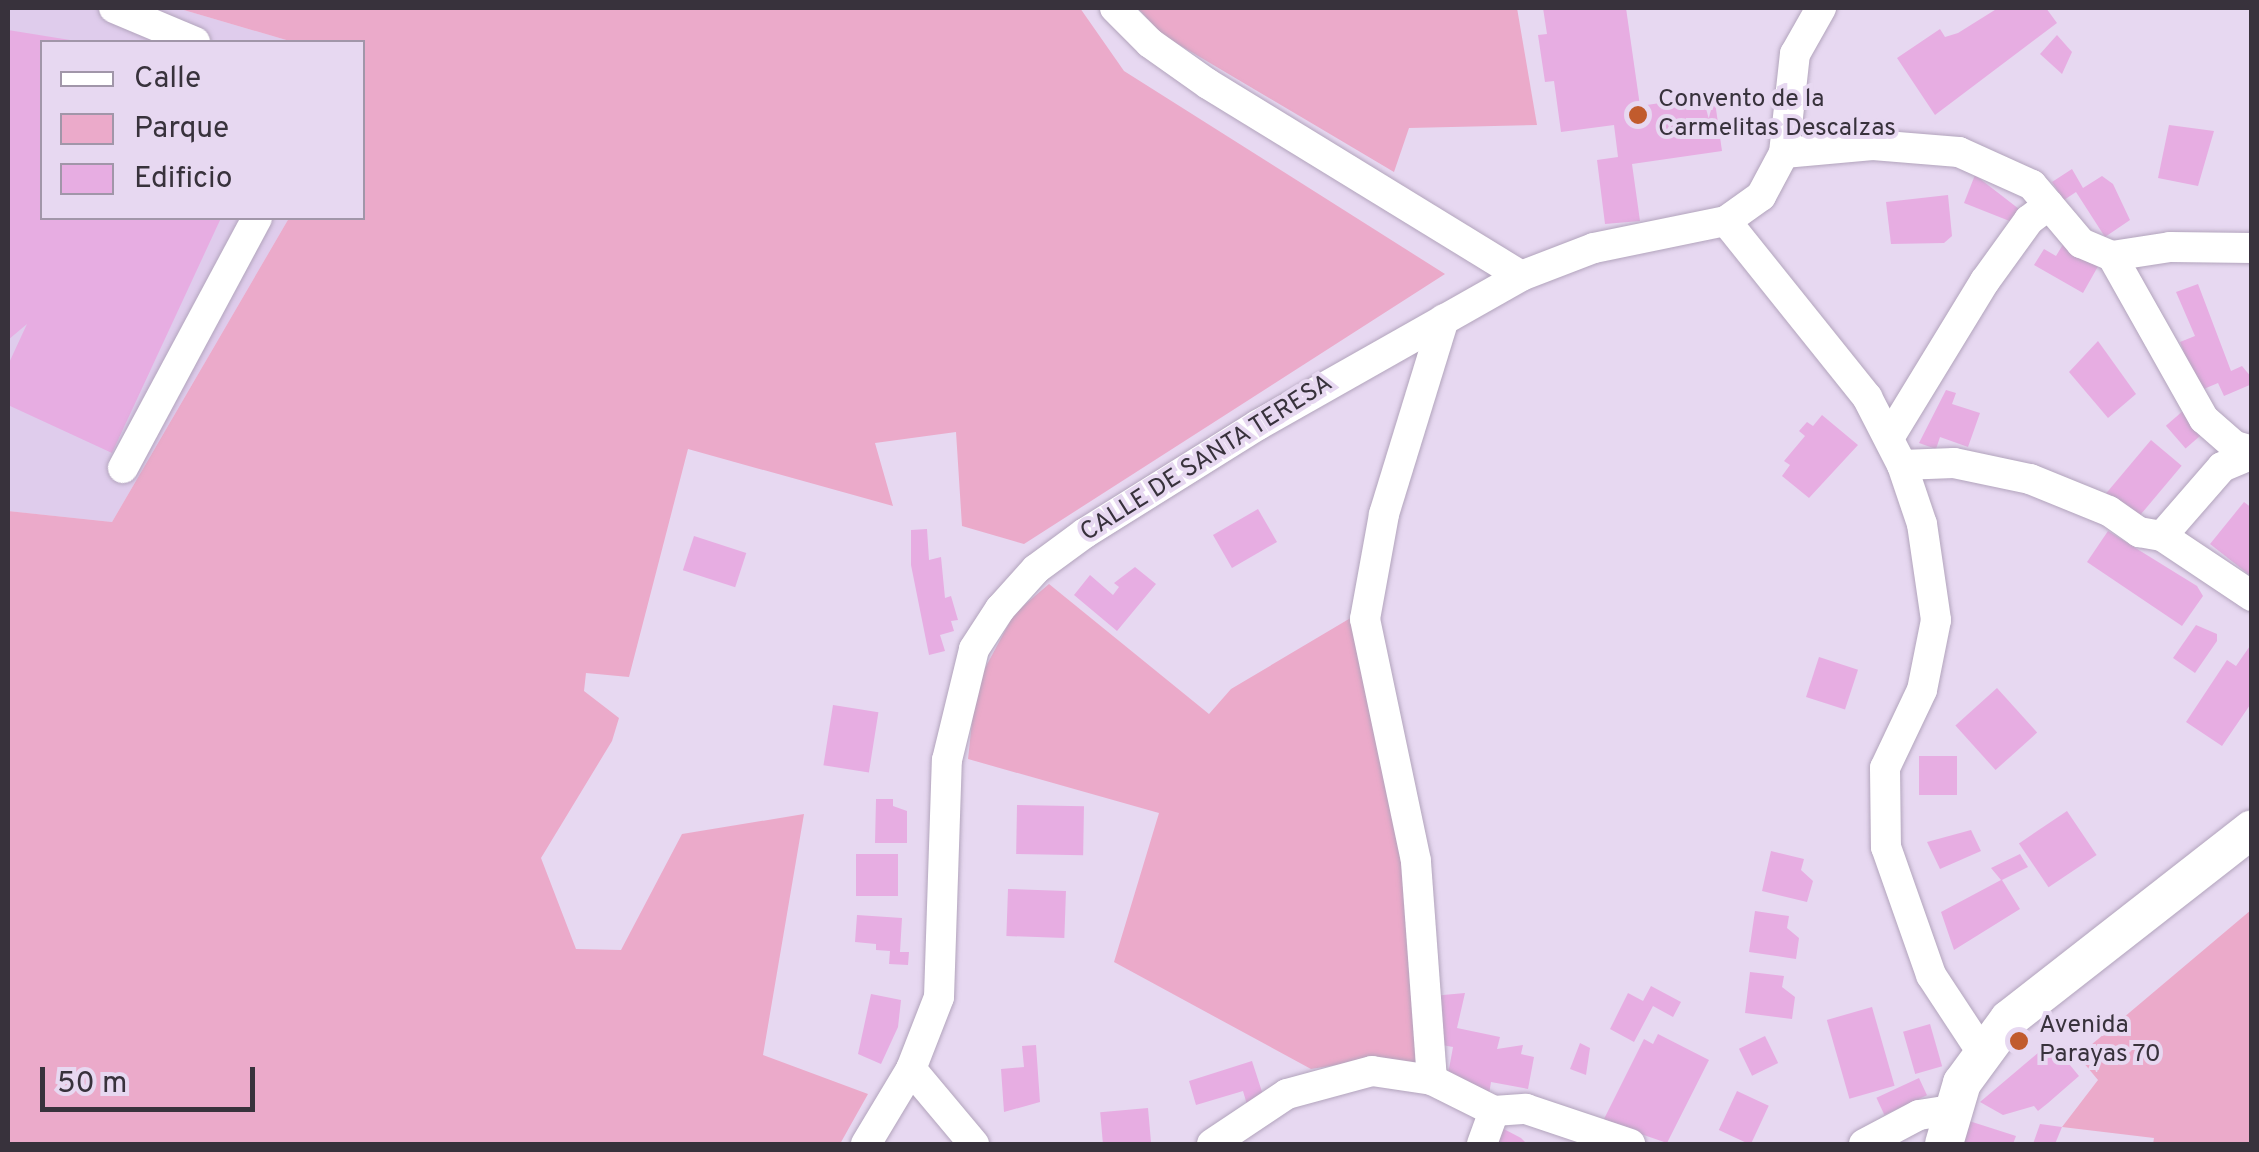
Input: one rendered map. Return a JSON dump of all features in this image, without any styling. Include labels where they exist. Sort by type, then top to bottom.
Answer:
[{"type":"street","points":[[114,8],[190,40]]},
{"type":"street","points":[[1114,8],[1150,43],[1208,84],[1521,276]]},
{"type":"street","name":"CALLE DE SANTA TERESA","points":[[866,1144],[911,1068],[939,998],[947,760],[974,650],[1000,609],[1036,569],[1085,533],[1521,276],[1594,248],[1726,221],[1761,196],[1784,153],[1795,54],[1821,8]]},
{"type":"street","points":[[1784,153],[1873,145],[1959,152],[2013,173],[2049,204],[2081,243],[2112,256],[2170,247],[2252,248]]},
{"type":"street","points":[[1896,452],[1958,321],[2029,220],[2049,204]]},
{"type":"street","points":[[123,468],[256,220]]},
{"type":"street","points":[[1726,221],[1818,331],[1896,452],[1922,524],[1936,620],[1932,660],[1885,768],[1886,847],[1931,975],[1980,1051]]},
{"type":"street","points":[[2112,256],[2204,418],[2234,446],[2252,453]]},
{"type":"street","points":[[1432,1080],[1416,860],[1365,619],[1384,514],[1444,318]]},
{"type":"street","points":[[1896,452],[2030,479],[2109,511],[2139,532],[2162,536],[2252,596]]},
{"type":"street","points":[[2162,536],[2222,467],[2252,453]]},
{"type":"street","points":[[1864,1144],[1919,1115],[1947,1127],[1980,1051],[2009,1019],[2248,837]]},
{"type":"street","points":[[911,1068],[974,1144]]},
{"type":"street","points":[[1212,1144],[1262,1107],[1346,1073],[1432,1080],[1494,1111],[1526,1109],[1630,1144]]},
{"type":"street","points":[[1482,1144],[1494,1111]]},
{"type":"shaded area","points":[[8,8],[177,8],[286,40],[40,40],[40,220],[288,220],[112,522],[8,511]]},
{"type":"green space","points":[[177,8],[1080,8],[1124,71],[1445,274],[1024,544],[962,526],[956,432],[875,443],[893,506],[688,449],[629,677],[586,673],[584,691],[619,718],[612,741],[541,858],[576,949],[621,950],[682,834],[804,814],[763,1055],[868,1094],[840,1144],[8,1144],[8,511],[112,522],[288,220],[365,220],[365,40],[286,40]]},
{"type":"green space","points":[[1138,8],[1517,8],[1537,125],[1409,128],[1394,172],[1161,34]]},
{"type":"green space","points":[[1049,584],[1209,714],[1231,689],[1359,613],[1401,858],[1421,1063],[1362,1061],[1311,1069],[1114,962],[1159,813],[968,759],[976,685],[1014,614]]},
{"type":"green space","points":[[2251,910],[2251,1144],[2153,1144],[2154,1138],[2062,1127],[2098,1080],[2078,1056]]},
{"type":"building","name":"Convento de la Carmelitas Descalzas","points":[[1543,8],[1626,8],[1640,106],[1714,95],[1722,151],[1632,164],[1640,221],[1605,224],[1597,160],[1618,157],[1614,125],[1561,132],[1554,81],[1545,82],[1538,35],[1547,34]]},
{"type":"building","points":[[1998,8],[2046,8],[2057,23],[1935,115],[1897,58],[1940,29],[1945,37],[1958,33]]},
{"type":"building","points":[[8,30],[70,40],[40,40],[40,220],[220,220],[112,453],[8,405],[8,365],[27,324],[8,340]]},
{"type":"building","points":[[2057,35],[2072,52],[2062,74],[2040,54]]},
{"type":"building","points":[[2169,125],[2214,131],[2198,186],[2158,178]]},
{"type":"building","points":[[2072,169],[2083,188],[2102,176],[2113,184],[2130,220],[2105,237],[2076,192],[2064,200],[2052,182]]},
{"type":"building","points":[[1975,175],[2019,209],[2012,222],[1964,203]]},
{"type":"building","points":[[1948,195],[1952,236],[1944,243],[1891,244],[1886,202]]},
{"type":"building","points":[[2065,241],[2101,261],[2083,293],[2034,265],[2044,249],[2056,256]]},
{"type":"building","points":[[2198,284],[2231,371],[2242,366],[2252,378],[2252,384],[2224,396],[2218,383],[2199,391],[2180,342],[2195,336],[2176,292]]},
{"type":"building","points":[[2098,341],[2136,394],[2108,418],[2069,372]]},
{"type":"building","points":[[1946,390],[1956,393],[1952,404],[1980,413],[1968,447],[1940,437],[1936,449],[1919,443]]},
{"type":"building","points":[[2184,410],[2204,433],[2186,448],[2166,426]]},
{"type":"building","points":[[1822,415],[1858,445],[1809,498],[1782,476],[1790,465],[1784,461],[1805,436],[1799,431],[1807,422],[1813,426]]},
{"type":"building","points":[[2151,440],[2182,466],[2137,519],[2106,494]]},
{"type":"building","points":[[2244,502],[2252,508],[2252,577],[2210,544]]},
{"type":"building","points":[[1258,509],[1277,542],[1232,568],[1213,535]]},
{"type":"building","points":[[927,529],[929,560],[941,557],[945,598],[951,596],[958,620],[951,621],[954,631],[940,635],[945,651],[929,655],[911,565],[911,530]]},
{"type":"building","points":[[2108,531],[2197,586],[2203,596],[2182,626],[2087,562]]},
{"type":"building","points":[[694,536],[746,553],[735,587],[683,570]]},
{"type":"building","points":[[1135,567],[1156,584],[1117,631],[1074,595],[1090,575],[1113,595],[1119,587],[1114,583]]},
{"type":"building","points":[[2196,625],[2217,634],[2217,641],[2195,673],[2173,658]]},
{"type":"building","points":[[2252,643],[2252,702],[2222,746],[2186,722],[2227,660],[2236,666]]},
{"type":"building","points":[[1819,657],[1858,670],[1845,710],[1806,697]]},
{"type":"building","points":[[1997,688],[2037,733],[1996,770],[1955,725]]},
{"type":"building","points":[[833,705],[878,712],[869,772],[823,765]]},
{"type":"building","points":[[1919,756],[1957,756],[1957,795],[1919,795]]},
{"type":"building","points":[[876,799],[893,799],[893,806],[907,811],[907,843],[875,843]]},
{"type":"building","points":[[1017,805],[1084,806],[1083,855],[1016,854]]},
{"type":"building","points":[[2067,811],[2097,855],[2049,887],[2019,843]]},
{"type":"building","points":[[1971,830],[1981,851],[1940,869],[1927,842]]},
{"type":"building","points":[[1771,851],[1804,859],[1801,870],[1813,881],[1807,902],[1762,891]]},
{"type":"building","points":[[856,854],[898,854],[898,896],[856,896]]},
{"type":"building","points":[[2020,854],[2028,867],[2002,880],[2020,909],[1954,950],[1941,912],[2001,880],[1991,868]]},
{"type":"building","points":[[1008,889],[1066,891],[1064,938],[1006,936]]},
{"type":"building","points":[[1755,911],[1789,916],[1787,928],[1799,938],[1796,959],[1749,952]]},
{"type":"building","points":[[857,915],[902,918],[900,952],[909,952],[908,965],[889,964],[890,951],[876,950],[876,944],[855,942]]},
{"type":"building","points":[[1750,972],[1784,976],[1782,987],[1795,997],[1792,1019],[1745,1013]]},
{"type":"building","points":[[1651,986],[1681,1002],[1673,1017],[1653,1006],[1634,1042],[1610,1029],[1628,993],[1643,1001]]},
{"type":"building","points":[[1465,993],[1457,1028],[1500,1037],[1497,1049],[1523,1045],[1521,1054],[1534,1057],[1528,1089],[1491,1082],[1489,1094],[1447,1080],[1453,1047],[1436,1044],[1432,996]]},
{"type":"building","points":[[871,994],[901,1000],[898,1027],[881,1064],[858,1054]]},
{"type":"building","points":[[1872,1007],[1895,1086],[1849,1099],[1827,1020]]},
{"type":"building","points":[[1930,1024],[1942,1066],[1915,1074],[1903,1032]]},
{"type":"building","points":[[1658,1034],[1709,1060],[1667,1143],[1603,1121],[1644,1039],[1653,1044]]},
{"type":"building","points":[[1765,1036],[1778,1063],[1752,1076],[1739,1049]]},
{"type":"building","points":[[2051,1042],[2079,1076],[2048,1103],[2038,1111],[2034,1106],[2003,1115],[1980,1102]]},
{"type":"building","points":[[1580,1043],[1590,1048],[1586,1075],[1570,1069]]},
{"type":"building","points":[[1036,1045],[1040,1102],[1004,1112],[1001,1069],[1024,1067],[1022,1046]]},
{"type":"building","points":[[1252,1061],[1265,1101],[1248,1108],[1243,1091],[1196,1105],[1189,1081]]},
{"type":"building","points":[[1919,1078],[1927,1095],[1884,1115],[1876,1098]]},
{"type":"building","points":[[1737,1091],[1769,1106],[1751,1144],[1719,1130]]},
{"type":"building","points":[[1148,1108],[1151,1144],[1103,1144],[1100,1112]]},
{"type":"building","points":[[1966,1120],[2016,1136],[2013,1144],[1958,1144]]},
{"type":"building","points":[[2040,1124],[2062,1127],[2055,1144],[2033,1144]]},
{"type":"building","points":[[1500,1127],[1521,1138],[1527,1144],[1491,1144]]},
{"type":"place","name":"Convento de la Carmelitas Descalzas","points":[[1638,115]]},
{"type":"place","name":"Avenida Parayas 70","points":[[2019,1041]]}]
